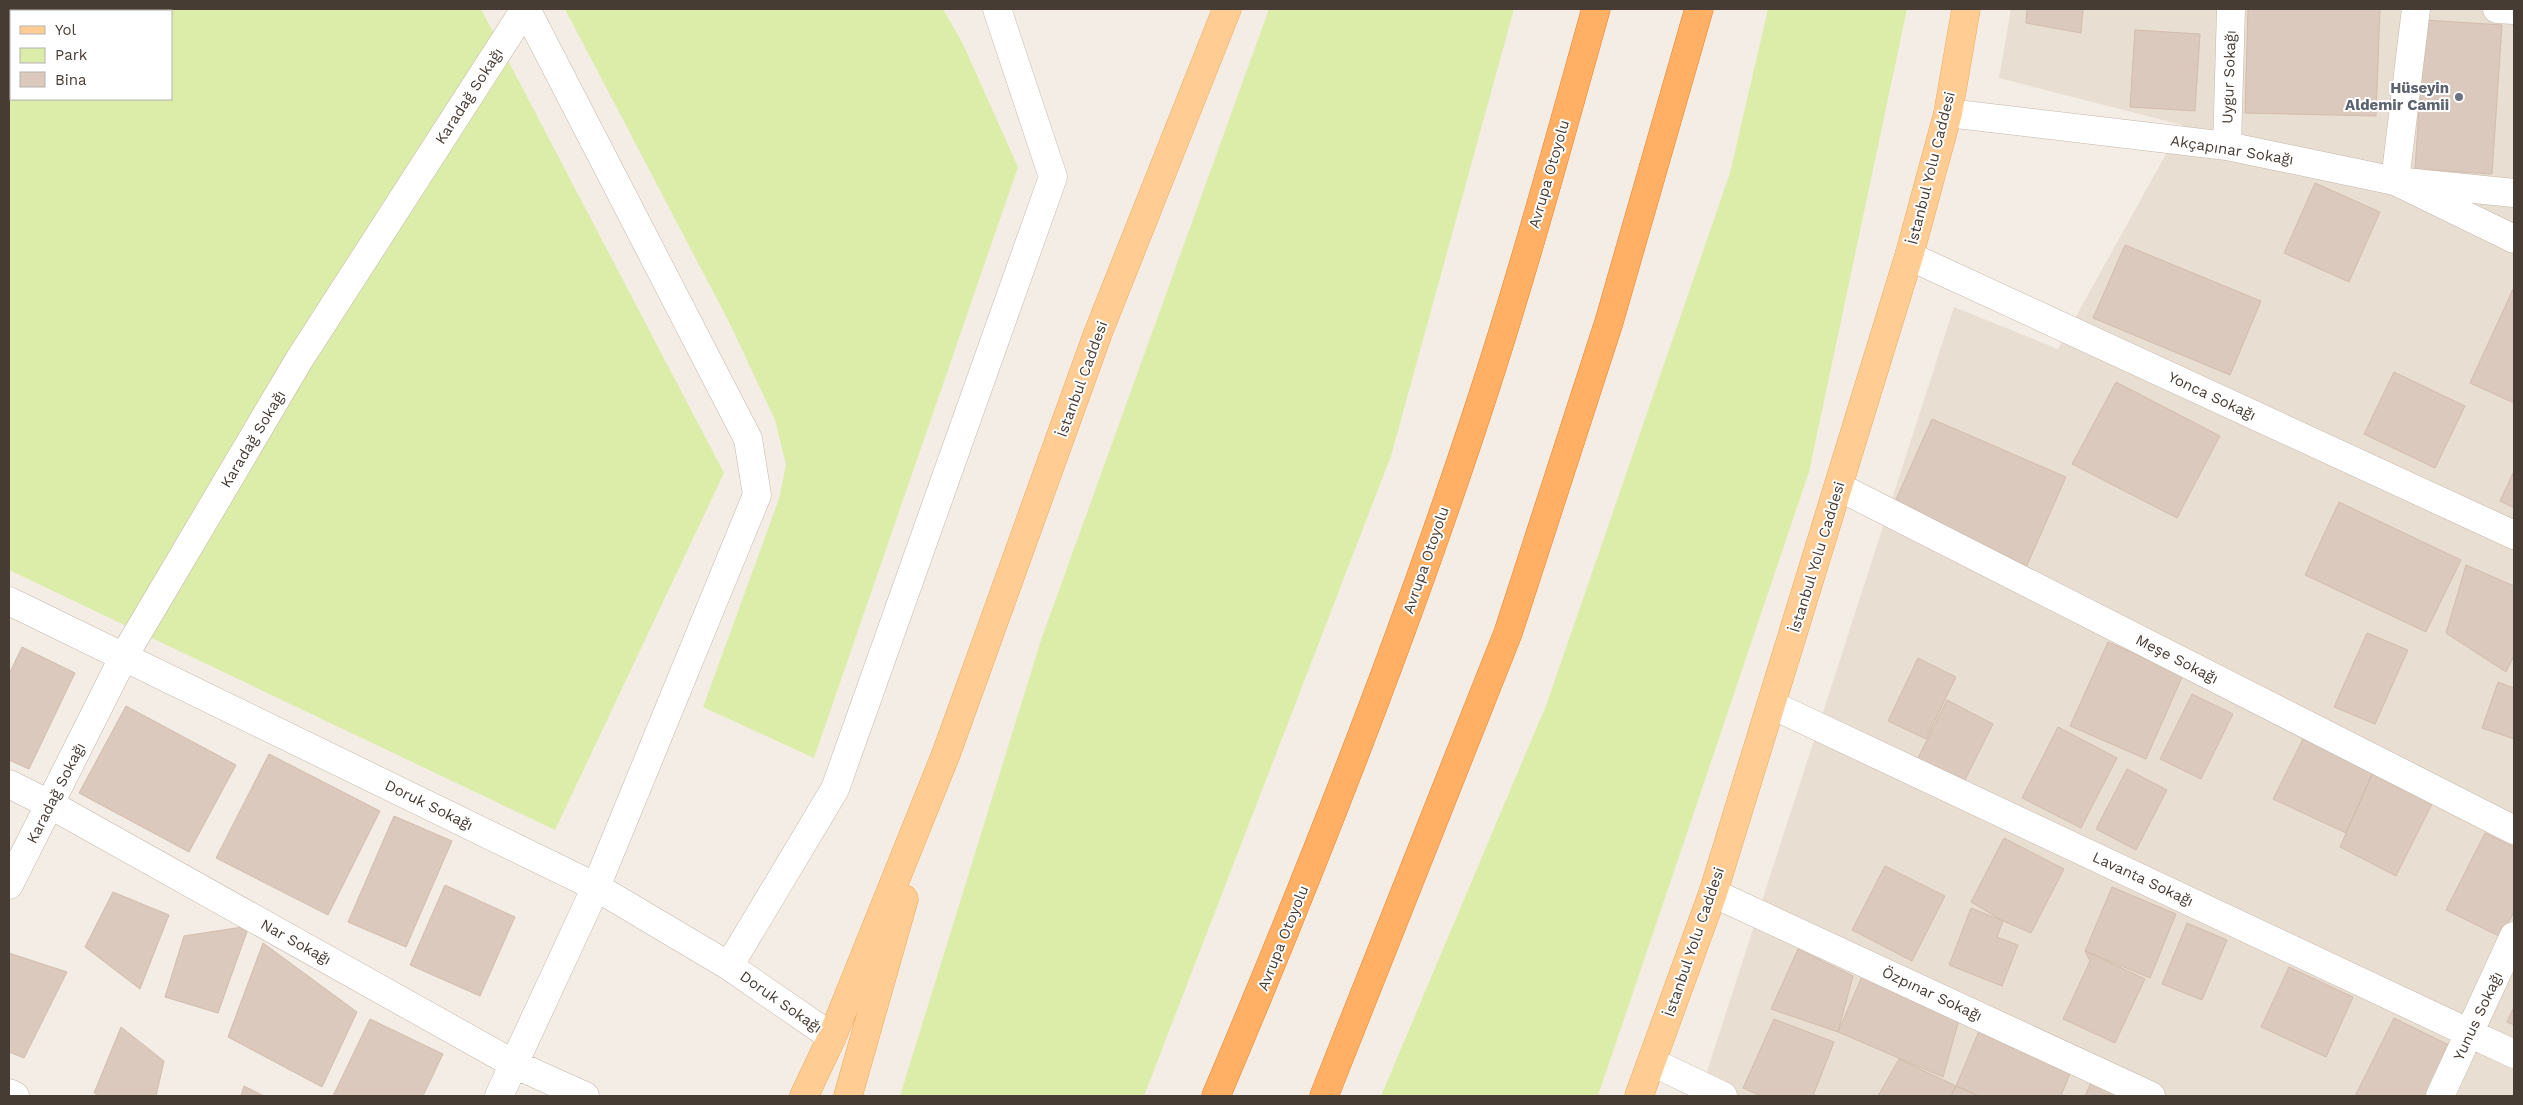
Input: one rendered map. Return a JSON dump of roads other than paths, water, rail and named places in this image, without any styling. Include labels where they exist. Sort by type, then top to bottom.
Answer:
[{"type":"highway","name":"Avrupa Otoyolu","points":[[1216,1096],[1339,800],[1400,636],[1484,392],[1540,206],[1596,9]]},
{"type":"highway","points":[[1324,1096],[1511,623],[1609,322],[1699,9]]},
{"type":"main road","name":"İstanbul Caddesi","points":[[946,754],[1098,333],[1227,9]]},
{"type":"main road","name":"İstanbul Yolu Caddesi","points":[[1639,1096],[1713,893],[1909,256],[1948,113],[1966,9]]},
{"type":"main road","points":[[804,1096],[832,1037],[946,754]]},
{"type":"main road","points":[[848,1096],[946,754]]},
{"type":"street","name":"Karadağ Sokağı","points":[[9,886],[124,656],[299,360],[526,9]]},
{"type":"street","points":[[499,1096],[596,887],[757,495],[748,439],[526,9]]},
{"type":"street","points":[[729,966],[835,790],[1053,177],[997,9]]},
{"type":"street","name":"Uygur Sokağı","points":[[2227,146],[2231,9]]},
{"type":"street","points":[[2416,9],[2395,181],[2514,238]]},
{"type":"street","points":[[2497,9],[2514,10]]},
{"type":"street","name":"Akçapınar Sokağı","points":[[1948,113],[2227,146],[2395,181],[2514,193]]},
{"type":"street","name":"Yonca Sokağı","points":[[1909,256],[2514,535]]},
{"type":"street","name":"Meşe Sokağı","points":[[1839,487],[2514,830]]},
{"type":"street","name":"Doruk Sokağı","points":[[9,601],[596,887],[729,966],[832,1037]]},
{"type":"street","name":"Lavanta Sokağı","points":[[1772,705],[2514,1054]]},
{"type":"street","name":"Nar Sokağı","points":[[9,784],[50,805],[514,1064],[585,1096]]},
{"type":"street","name":"Özpınar Sokağı","points":[[1713,893],[2151,1096]]},
{"type":"street","name":"Yunus Sokağı","points":[[2440,1096],[2471,1033],[2514,936]]},
{"type":"street","points":[[1652,1062],[1723,1096]]},
{"type":"street","points":[[9,1093],[15,1096]]},
{"type":"place","name":"Hüseyin Aldemir Camii","points":[[2459,97]]}]
